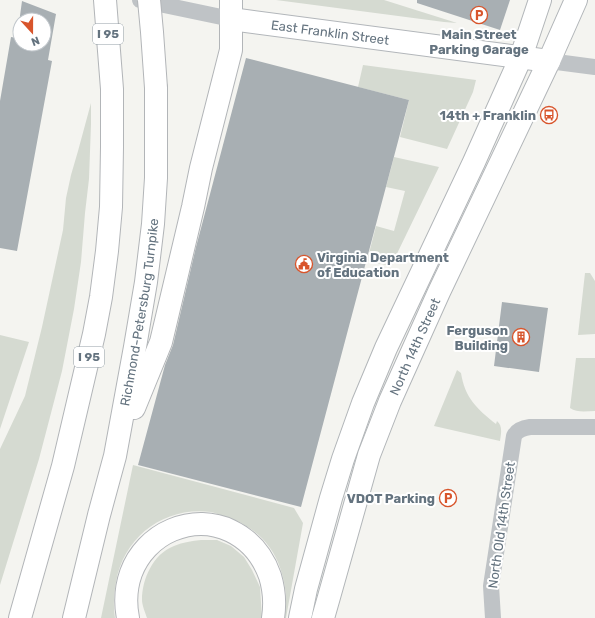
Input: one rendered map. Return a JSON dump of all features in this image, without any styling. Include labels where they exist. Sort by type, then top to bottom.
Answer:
[{"type":"main road","points":[[95,0],[111,68]]},
{"type":"main road","name":"I 95","points":[[20,618],[63,466],[94,334],[101,297],[107,251],[112,147],[111,68],[105,0]]},
{"type":"main road","name":"Richmond-Petersburg Turnpike","points":[[74,618],[99,514],[115,456],[146,282],[153,224],[156,178],[156,88],[149,0]]},
{"type":"main road","name":"North 14th Street","points":[[300,618],[306,589],[331,498],[363,403],[386,348],[474,162],[521,57],[540,0]]},
{"type":"main road","name":"North 14th Street","points":[[323,618],[359,488],[390,401],[439,292],[549,61],[576,0]]},
{"type":"main road","points":[[115,456],[160,342],[201,168],[231,50],[231,10]]},
{"type":"main road","name":"East Franklin Street","points":[[231,10],[549,61]]},
{"type":"main road","points":[[128,618],[126,592],[128,580],[143,551],[154,540],[166,533],[180,527],[196,524],[224,528],[236,534],[256,551],[270,576],[274,600],[273,618]]},
{"type":"street","name":"East Franklin Street","points":[[140,0],[231,10]]},
{"type":"street","points":[[549,61],[595,67]]},
{"type":"street","name":"North Old 14th Street","points":[[493,618],[491,599],[492,580],[513,440],[516,433],[524,428],[530,427],[595,427]]},
{"type":"shaded area","points":[[276,0],[384,0],[457,23],[444,22]]},
{"type":"shaded area","points":[[363,65],[476,80],[473,92],[447,149],[400,137],[409,100],[358,87]]},
{"type":"shaded area","points":[[91,103],[89,179],[81,262],[74,309],[62,371],[39,459],[0,585],[0,449],[25,396],[63,230],[66,198],[71,175]]},
{"type":"shaded area","points":[[394,157],[439,167],[391,266],[367,261],[376,226],[394,231],[405,191],[386,187]]},
{"type":"shaded area","points":[[585,273],[590,273],[595,281],[595,334],[578,335]]},
{"type":"shaded area","points":[[0,335],[29,342],[0,429]]},
{"type":"shaded area","points":[[576,358],[595,358],[595,411],[579,411],[570,408]]},
{"type":"shaded area","points":[[457,370],[461,373],[465,389],[473,402],[496,424],[497,421],[499,423],[501,430],[500,441],[434,426]]},
{"type":"shaded area","points":[[133,465],[294,508],[303,523],[286,618],[286,591],[283,577],[273,552],[266,543],[251,529],[239,522],[213,512],[194,511],[163,519],[137,538],[120,566],[115,591],[115,618],[101,618]]},
{"type":"shaded area","points":[[201,540],[217,540],[231,546],[244,557],[260,587],[262,618],[147,618],[142,602],[144,584],[150,568],[160,555],[174,546]]},
{"type":"building","name":"Main Street Parking Garage","points":[[417,0],[510,0],[500,30],[417,3]]},
{"type":"building","points":[[22,1],[51,12],[21,12]]},
{"type":"building","points":[[52,12],[56,14],[52,37]]},
{"type":"building","points":[[11,37],[12,52],[49,52],[48,60],[52,61],[17,251],[0,248],[0,101]]},
{"type":"building","points":[[246,58],[409,100],[301,507],[138,465],[165,365],[173,345],[196,247]]},
{"type":"building","name":"Ferguson Building","points":[[502,302],[548,308],[539,372],[494,366]]},
{"type":"place","name":"Main Street Parking Garage","points":[[479,15]]},
{"type":"place","name":"14th + Franklin","points":[[549,115]]},
{"type":"place","name":"Virginia Department of Education","points":[[304,264]]},
{"type":"place","name":"Ferguson Building","points":[[521,337]]},
{"type":"place","name":"VDOT Parking","points":[[448,498]]}]
